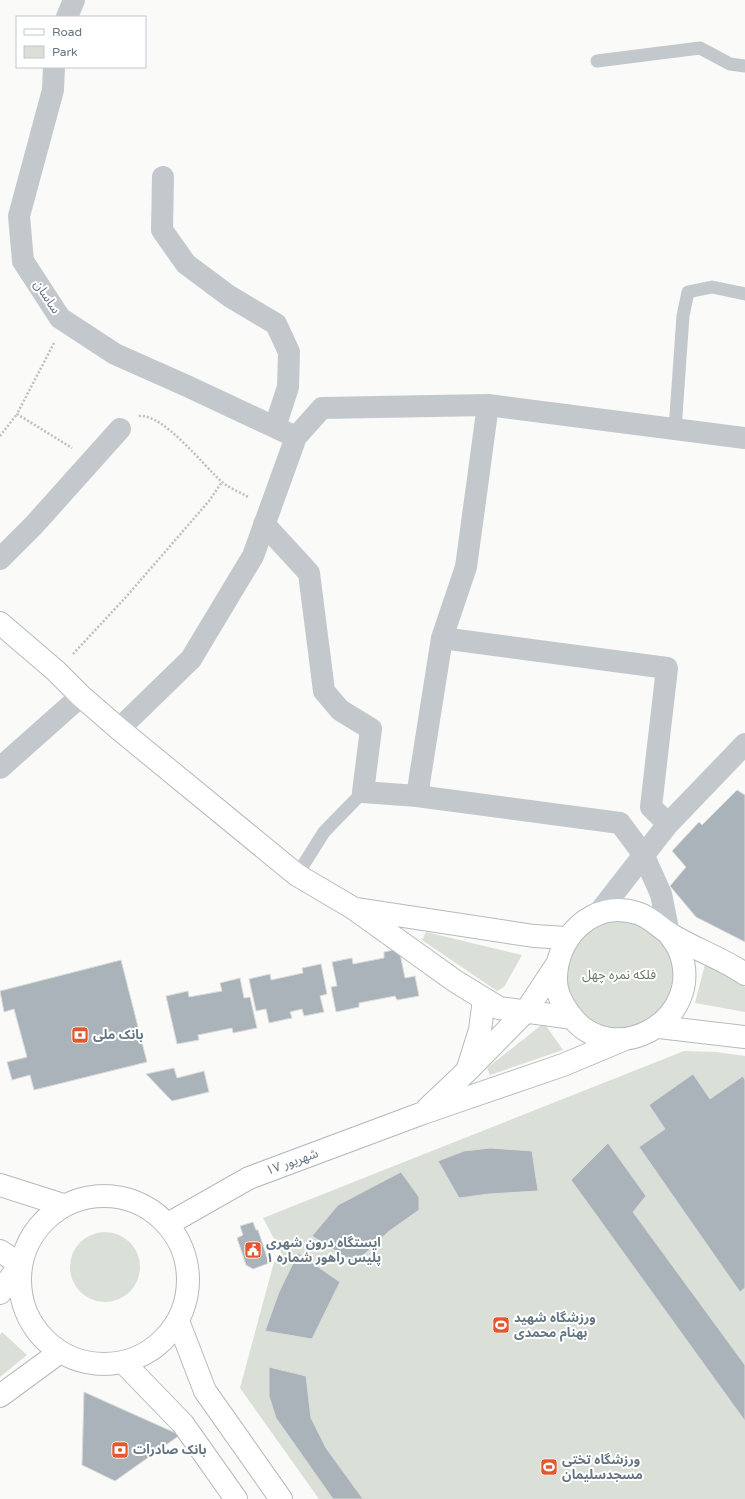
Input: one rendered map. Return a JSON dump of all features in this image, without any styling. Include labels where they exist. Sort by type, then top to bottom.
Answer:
[{"type":"main road","points":[[0,623],[56,671],[80,696],[119,729],[298,875],[353,908],[455,981],[499,1008],[573,1018]]},
{"type":"main road","points":[[353,908],[534,936],[567,938]]},
{"type":"main road","points":[[669,934],[682,958],[684,972],[682,993],[673,1012],[659,1026],[643,1035],[625,1039],[606,1037],[594,1033],[573,1018],[562,1002],[556,983],[557,964],[560,950],[567,938],[581,924],[598,915],[617,911],[636,913],[654,921],[669,934],[735,967],[745,974]]},
{"type":"main road","points":[[423,1113],[526,1011],[557,964]]},
{"type":"main road","points":[[466,1072],[480,1030],[484,999]]},
{"type":"main road","points":[[659,1026],[745,1038]]},
{"type":"main road","name":"۱۷ شهریور","points":[[168,1224],[249,1178],[423,1113],[563,1066],[625,1039]]},
{"type":"main road","points":[[0,1185],[63,1205]]},
{"type":"main road","points":[[0,1293],[20,1264],[29,1240],[43,1220],[63,1205],[90,1197],[119,1197],[145,1206],[168,1224],[182,1246],[188,1271],[187,1297],[178,1321],[168,1335],[155,1347],[140,1357],[123,1362],[102,1364],[80,1361],[60,1352],[40,1336],[26,1314],[19,1290],[20,1264]]},
{"type":"main road","points":[[0,1250],[20,1264]]},
{"type":"main road","points":[[178,1321],[205,1392],[281,1499]]},
{"type":"main road","points":[[0,1396],[60,1352]]},
{"type":"main road","points":[[123,1362],[183,1424],[236,1499]]},
{"type":"street","points":[[67,16],[74,0]]},
{"type":"street","name":"ساسان","points":[[54,68],[53,90],[19,216],[23,261],[60,318],[115,354],[296,437]]},
{"type":"street","points":[[163,177],[162,230],[186,264],[230,296],[276,324],[289,352],[288,387],[275,427]]},
{"type":"street","points":[[417,796],[442,638],[466,567],[488,405]]},
{"type":"street","points":[[119,729],[191,659],[253,556],[296,437],[322,408],[488,405],[745,438]]},
{"type":"street","points":[[0,559],[34,525],[120,429]]},
{"type":"street","points":[[267,516],[309,573],[324,691],[340,710],[370,729],[363,792],[417,796],[620,823],[643,854],[661,894],[669,934]]},
{"type":"street","points":[[442,638],[667,668],[651,807],[668,824]]},
{"type":"street","points":[[0,768],[80,696]]},
{"type":"street","points":[[598,915],[643,854],[668,824],[745,744]]},
{"type":"lane","points":[[597,61],[700,48],[730,64],[745,66]]},
{"type":"lane","points":[[675,429],[683,316],[688,292],[712,287],[745,294]]},
{"type":"lane","points":[[298,875],[324,832],[363,792]]},
{"type":"path","points":[[0,436],[16,414],[66,322]]},
{"type":"path","points":[[16,414],[92,461]]},
{"type":"path","points":[[120,429],[130,416],[142,415],[159,423],[189,447],[222,482],[267,516]]},
{"type":"path","points":[[56,671],[131,591],[209,501],[222,482]]},
{"type":"green space","name":"فلکه نمره چهل","points":[[620,921],[641,925],[658,937],[670,954],[674,975],[670,996],[658,1013],[641,1025],[620,1029],[599,1025],[582,1013],[570,996],[566,975],[570,954],[582,937],[599,925]]},
{"type":"green space","points":[[426,932],[522,955],[504,987],[497,991],[422,940]]},
{"type":"green space","points":[[705,964],[745,987],[745,1012],[695,1003]]},
{"type":"green space","points":[[544,1023],[563,1050],[490,1075],[487,1068]]},
{"type":"green space","name":"ورزشگاه شهید بهنام محمدی","points":[[684,1051],[716,1052],[745,1056],[745,1499],[319,1499],[240,1388],[274,1262],[282,1254],[263,1218]]},
{"type":"green space","points":[[98,1232],[112,1232],[125,1238],[134,1247],[140,1260],[138,1280],[130,1292],[112,1302],[98,1302],[85,1296],[76,1287],[70,1274],[70,1260],[76,1247],[85,1238]]},
{"type":"green space","points":[[2,1332],[27,1355],[0,1377],[0,1335]]},
{"type":"building","points":[[737,790],[745,795],[745,942],[696,917],[670,886],[686,867],[672,851],[699,822],[702,825]]},
{"type":"building","points":[[399,949],[405,978],[415,976],[419,996],[397,1000],[395,996],[359,1003],[359,1007],[336,1012],[331,987],[337,986],[332,962],[352,958],[353,964],[384,958],[384,952]]},
{"type":"building","name":"بانک ملی","points":[[121,960],[147,1062],[34,1090],[30,1075],[12,1080],[7,1062],[27,1057],[14,1009],[4,1012],[0,991]]},
{"type":"building","points":[[321,964],[327,994],[320,996],[324,1012],[304,1016],[302,1009],[290,1012],[292,1018],[269,1023],[266,1009],[256,1011],[249,979],[270,974],[271,980],[303,973],[302,968]]},
{"type":"building","points":[[240,978],[244,998],[250,997],[257,1028],[233,1033],[232,1028],[198,1035],[199,1040],[177,1044],[166,996],[188,991],[189,997],[222,991],[220,983]]},
{"type":"building","name":"بانک ملی","points":[[174,1068],[177,1078],[204,1071],[209,1092],[172,1101],[146,1074]]},
{"type":"building","points":[[693,1074],[710,1099],[743,1076],[745,1080],[745,1288],[740,1292],[639,1147],[665,1129],[649,1105]]},
{"type":"building","points":[[608,1143],[646,1196],[633,1212],[745,1365],[745,1421],[571,1180]]},
{"type":"building","points":[[490,1148],[532,1151],[538,1191],[489,1194],[459,1198],[438,1161],[464,1151]]},
{"type":"building","points":[[401,1172],[419,1197],[419,1210],[388,1232],[355,1263],[312,1236],[338,1205]]},
{"type":"building","name":"ایستگاه درون شهری پلیس راهور شماره ۱","points":[[253,1222],[256,1230],[258,1230],[269,1263],[253,1269],[246,1265],[237,1238],[243,1235],[240,1226]]},
{"type":"building","points":[[298,1253],[340,1282],[312,1339],[265,1331],[279,1292]]},
{"type":"building","points":[[269,1367],[306,1376],[311,1418],[326,1448],[363,1499],[333,1499],[276,1418],[269,1396]]},
{"type":"building","name":"بانک صادرات","points":[[84,1392],[180,1435],[115,1481],[82,1465]]},
{"type":"place","name":"بانک ملی","points":[[80,1035]]},
{"type":"place","name":"ایستگاه درون شهری پلیس راهور شماره ۱","points":[[253,1250]]},
{"type":"place","name":"ورزشگاه شهید بهنام محمدی","points":[[501,1325]]},
{"type":"place","name":"بانک صادرات","points":[[120,1450]]},
{"type":"place","name":"ورزشگاه تختی مسجدسلیمان","points":[[549,1467]]}]
